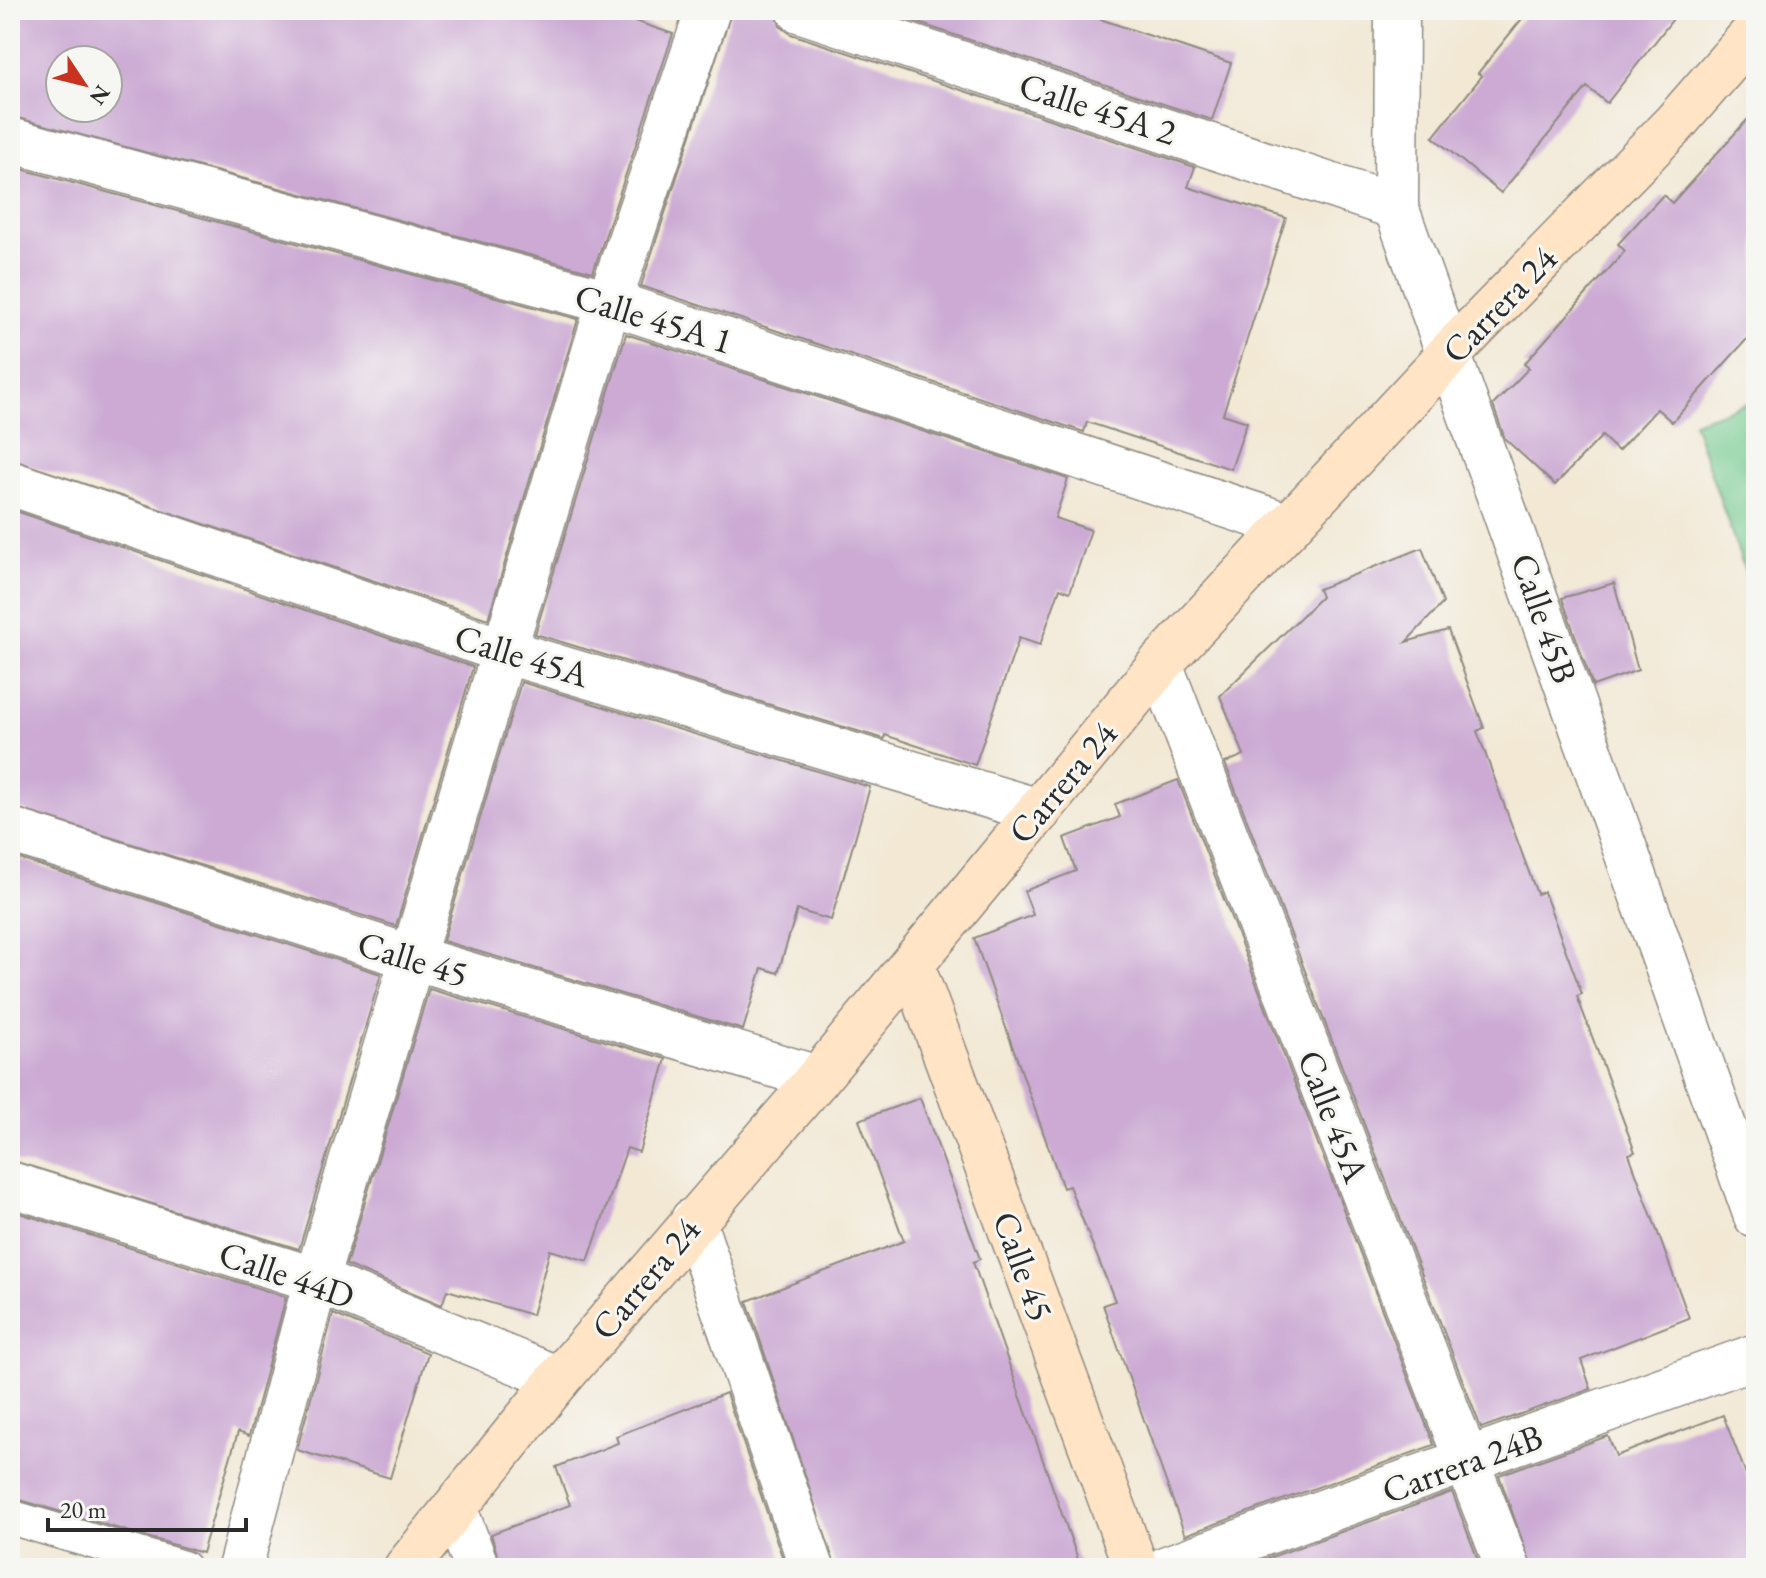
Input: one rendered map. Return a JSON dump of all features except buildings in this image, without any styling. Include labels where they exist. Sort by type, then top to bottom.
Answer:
[{"type":"street","points":[[240,1568],[316,1280],[504,651],[609,302],[708,10]]},
{"type":"street","name":"Calle 45A 2","points":[[799,10],[1396,207]]},
{"type":"street","name":"Calle 45B","points":[[1397,10],[1396,207],[1451,352],[1756,1216]]},
{"type":"street","name":"Carrera 24","points":[[406,1568],[559,1379],[818,1078],[1160,664],[1451,352],[1674,124],[1756,30]]},
{"type":"street","name":"Calle 45A 1","points":[[10,140],[609,302],[1289,526]]},
{"type":"street","name":"Calle 45A","points":[[10,483],[504,651],[1039,811]]},
{"type":"street","name":"Calle 45A","points":[[1160,664],[1508,1568]]},
{"type":"street","name":"Calle 45","points":[[10,830],[413,958],[818,1078]]},
{"type":"street","name":"Calle 45","points":[[912,965],[1136,1568]]},
{"type":"street","name":"Calle 44D","points":[[10,1184],[316,1280],[559,1379]]},
{"type":"street","points":[[693,1220],[812,1568]]},
{"type":"street","name":"Carrera 24B","points":[[1167,1568],[1756,1356]]},
{"type":"street","points":[[455,1509],[477,1568]]},
{"type":"lane","points":[[10,1517],[183,1568]]},
{"type":"green space","points":[[1756,400],[1756,603],[1693,422]]}]
